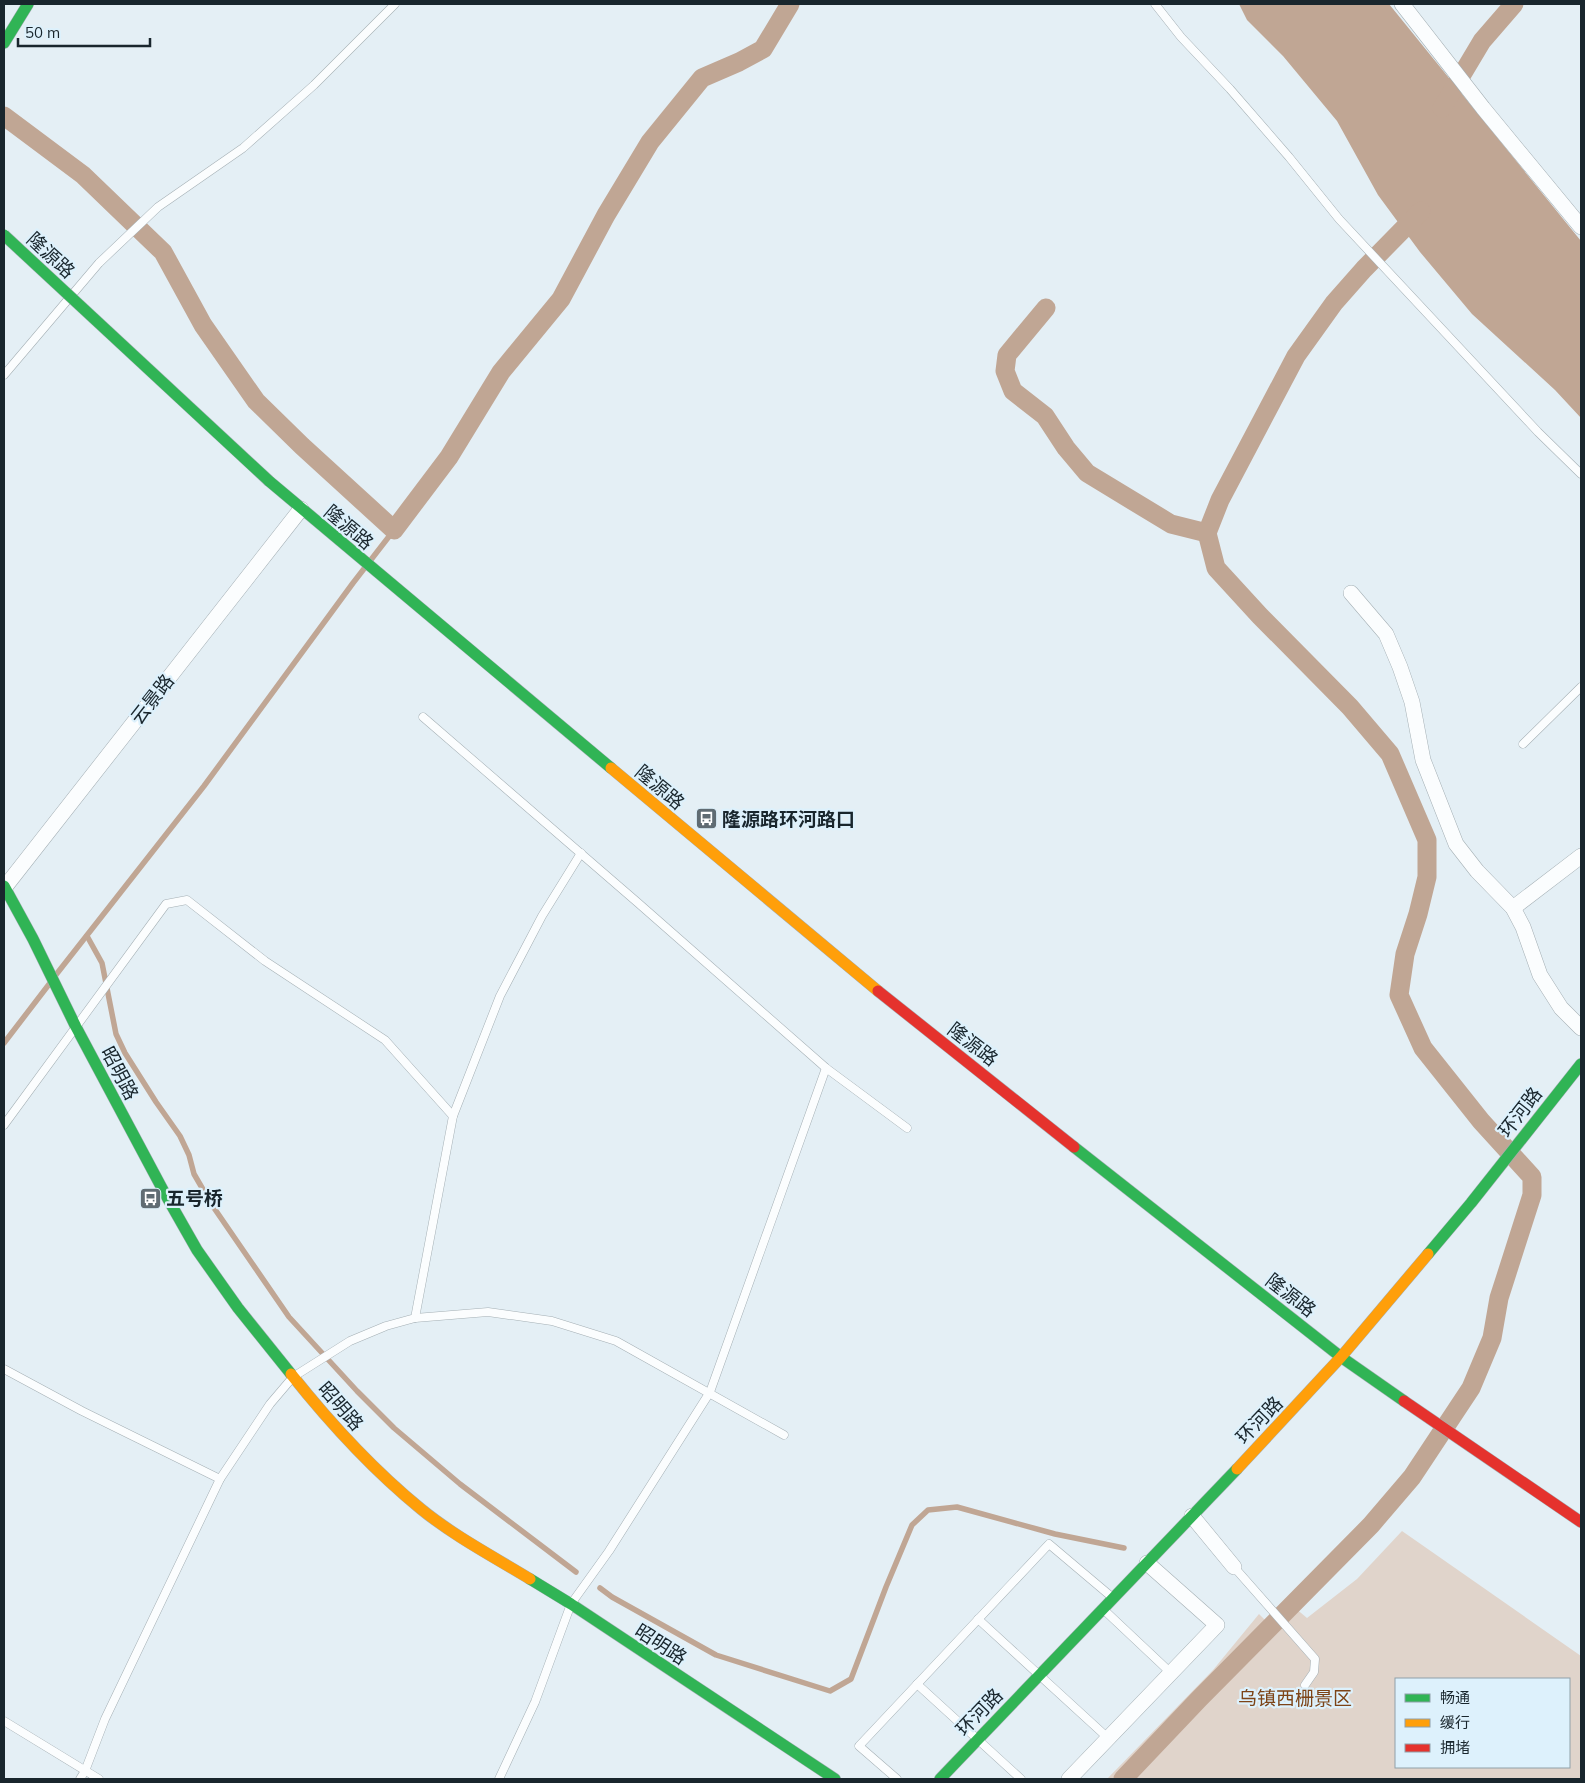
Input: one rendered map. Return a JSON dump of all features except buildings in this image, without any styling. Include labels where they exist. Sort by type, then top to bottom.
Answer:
[{"type":"street","points":[[4,42],[28,4]]},
{"type":"street","points":[[1402,4],[1483,108],[1581,227]]},
{"type":"street","name":"隆源路","points":[[4,235],[301,509],[880,993],[1342,1357],[1581,1522]]},
{"type":"street","name":"云景路","points":[[4,887],[301,509]]},
{"type":"street","points":[[1351,593],[1386,634],[1400,666],[1412,702],[1423,760],[1456,844],[1477,871],[1513,908],[1523,927],[1540,975],[1561,1008],[1581,1028]]},
{"type":"street","points":[[1513,908],[1581,856]]},
{"type":"street","name":"昭明路","points":[[4,887],[33,939],[76,1027],[160,1185],[197,1250],[238,1308],[293,1377],[367,1461],[421,1509],[447,1528],[571,1604],[835,1779]]},
{"type":"street","name":"环河路","points":[[940,1779],[1342,1357],[1470,1203],[1581,1064]]},
{"type":"street","points":[[1192,1516],[1234,1566]]},
{"type":"street","points":[[1069,1779],[1218,1625],[1147,1563]]},
{"type":"lane","points":[[4,374],[114,248],[158,207],[243,148],[314,85],[395,4]]},
{"type":"lane","points":[[1155,4],[1181,37],[1230,88],[1366,248],[1538,432],[1581,474]]},
{"type":"lane","points":[[1523,744],[1581,687]]},
{"type":"lane","points":[[423,717],[826,1068],[907,1128]]},
{"type":"lane","points":[[415,1318],[453,1116],[500,996],[542,916],[581,853]]},
{"type":"lane","points":[[4,1125],[166,904],[187,900],[265,961],[385,1040],[453,1116]]},
{"type":"lane","points":[[499,1779],[535,1702],[571,1604],[609,1551],[710,1392],[826,1068]]},
{"type":"lane","points":[[80,1779],[106,1719],[220,1479],[270,1404],[293,1377],[350,1341],[386,1326],[415,1318],[488,1312],[552,1321],[616,1341],[784,1435]]},
{"type":"lane","points":[[4,1368],[82,1410],[220,1479]]},
{"type":"lane","points":[[897,1779],[859,1746],[1049,1544],[1113,1598]]},
{"type":"lane","points":[[1234,1566],[1315,1659],[1314,1672],[1305,1685]]},
{"type":"lane","points":[[1103,1609],[1172,1673]]},
{"type":"lane","points":[[978,1619],[1108,1738]]},
{"type":"lane","points":[[917,1684],[1021,1779]]},
{"type":"lane","points":[[4,1721],[99,1779]]},
{"type":"green space","name":"乌镇西栅景区","points":[[1402,1531],[1581,1656],[1581,1779],[1107,1779],[1213,1670],[1259,1614],[1265,1620],[1288,1602],[1307,1618],[1357,1579]]},
{"type":"shaded area","points":[[1239,4],[1389,4],[1581,241],[1581,418],[1555,390],[1472,314],[1420,252],[1378,195],[1337,121],[1283,56],[1247,20]]},
{"type":"waterway","points":[[4,116],[83,175],[163,252],[203,325],[256,401],[394,530],[449,457],[501,372],[561,299],[606,215],[650,142],[702,78],[763,49],[790,4]]},
{"type":"waterway","points":[[1442,108],[1482,41],[1514,4]]},
{"type":"waterway","points":[[1123,1779],[1199,1699],[1371,1525],[1412,1477],[1471,1388],[1492,1338],[1499,1298],[1532,1195],[1532,1177],[1481,1121],[1423,1048],[1399,995],[1405,954],[1418,914],[1427,877],[1427,840],[1390,754],[1350,707],[1260,616],[1216,568],[1207,533],[1220,500],[1296,356],[1334,303],[1364,269],[1421,211]]},
{"type":"waterway","points":[[1046,308],[1007,355],[1005,371],[1013,391],[1045,416],[1066,448],[1087,473],[1171,524],[1207,533]]},
{"type":"waterway","points":[[55,976],[204,786],[394,530]]},
{"type":"waterway","points":[[87,936],[102,963],[116,1034],[125,1053],[180,1136],[189,1155],[194,1174],[212,1205],[289,1317],[394,1428],[460,1484],[576,1572]]},
{"type":"waterway","points":[[4,1043],[50,983]]},
{"type":"waterway","points":[[600,1588],[612,1597],[716,1655],[830,1691],[851,1679],[912,1525],[928,1510],[957,1507],[1055,1534],[1124,1548]]},
{"type":"traffic: fast","points":[[4,43],[28,4]]},
{"type":"traffic: fast","points":[[4,235],[269,481]]},
{"type":"traffic: fast","points":[[269,481],[611,768]]},
{"type":"traffic: fast","points":[[4,886],[33,939],[76,1027],[197,1250],[238,1308],[291,1374]]},
{"type":"traffic: fast","points":[[1428,1254],[1471,1203],[1581,1064]]},
{"type":"traffic: fast","points":[[1074,1147],[1341,1357],[1404,1401]]},
{"type":"traffic: fast","points":[[940,1779],[1237,1469]]},
{"type":"traffic: fast","points":[[530,1579],[571,1604],[835,1779]]},
{"type":"traffic: slow","points":[[611,768],[878,991]]},
{"type":"traffic: slow","points":[[1237,1469],[1341,1357],[1428,1254]]},
{"type":"traffic: slow","points":[[291,1374],[352,1445],[403,1494],[447,1528],[530,1579]]},
{"type":"traffic: jam","points":[[878,991],[1074,1147]]},
{"type":"traffic: jam","points":[[1404,1401],[1581,1522]]},
{"type":"place","name":"隆源路环河路口","points":[[706,819]]},
{"type":"place","name":"五号桥","points":[[150,1198]]}]
